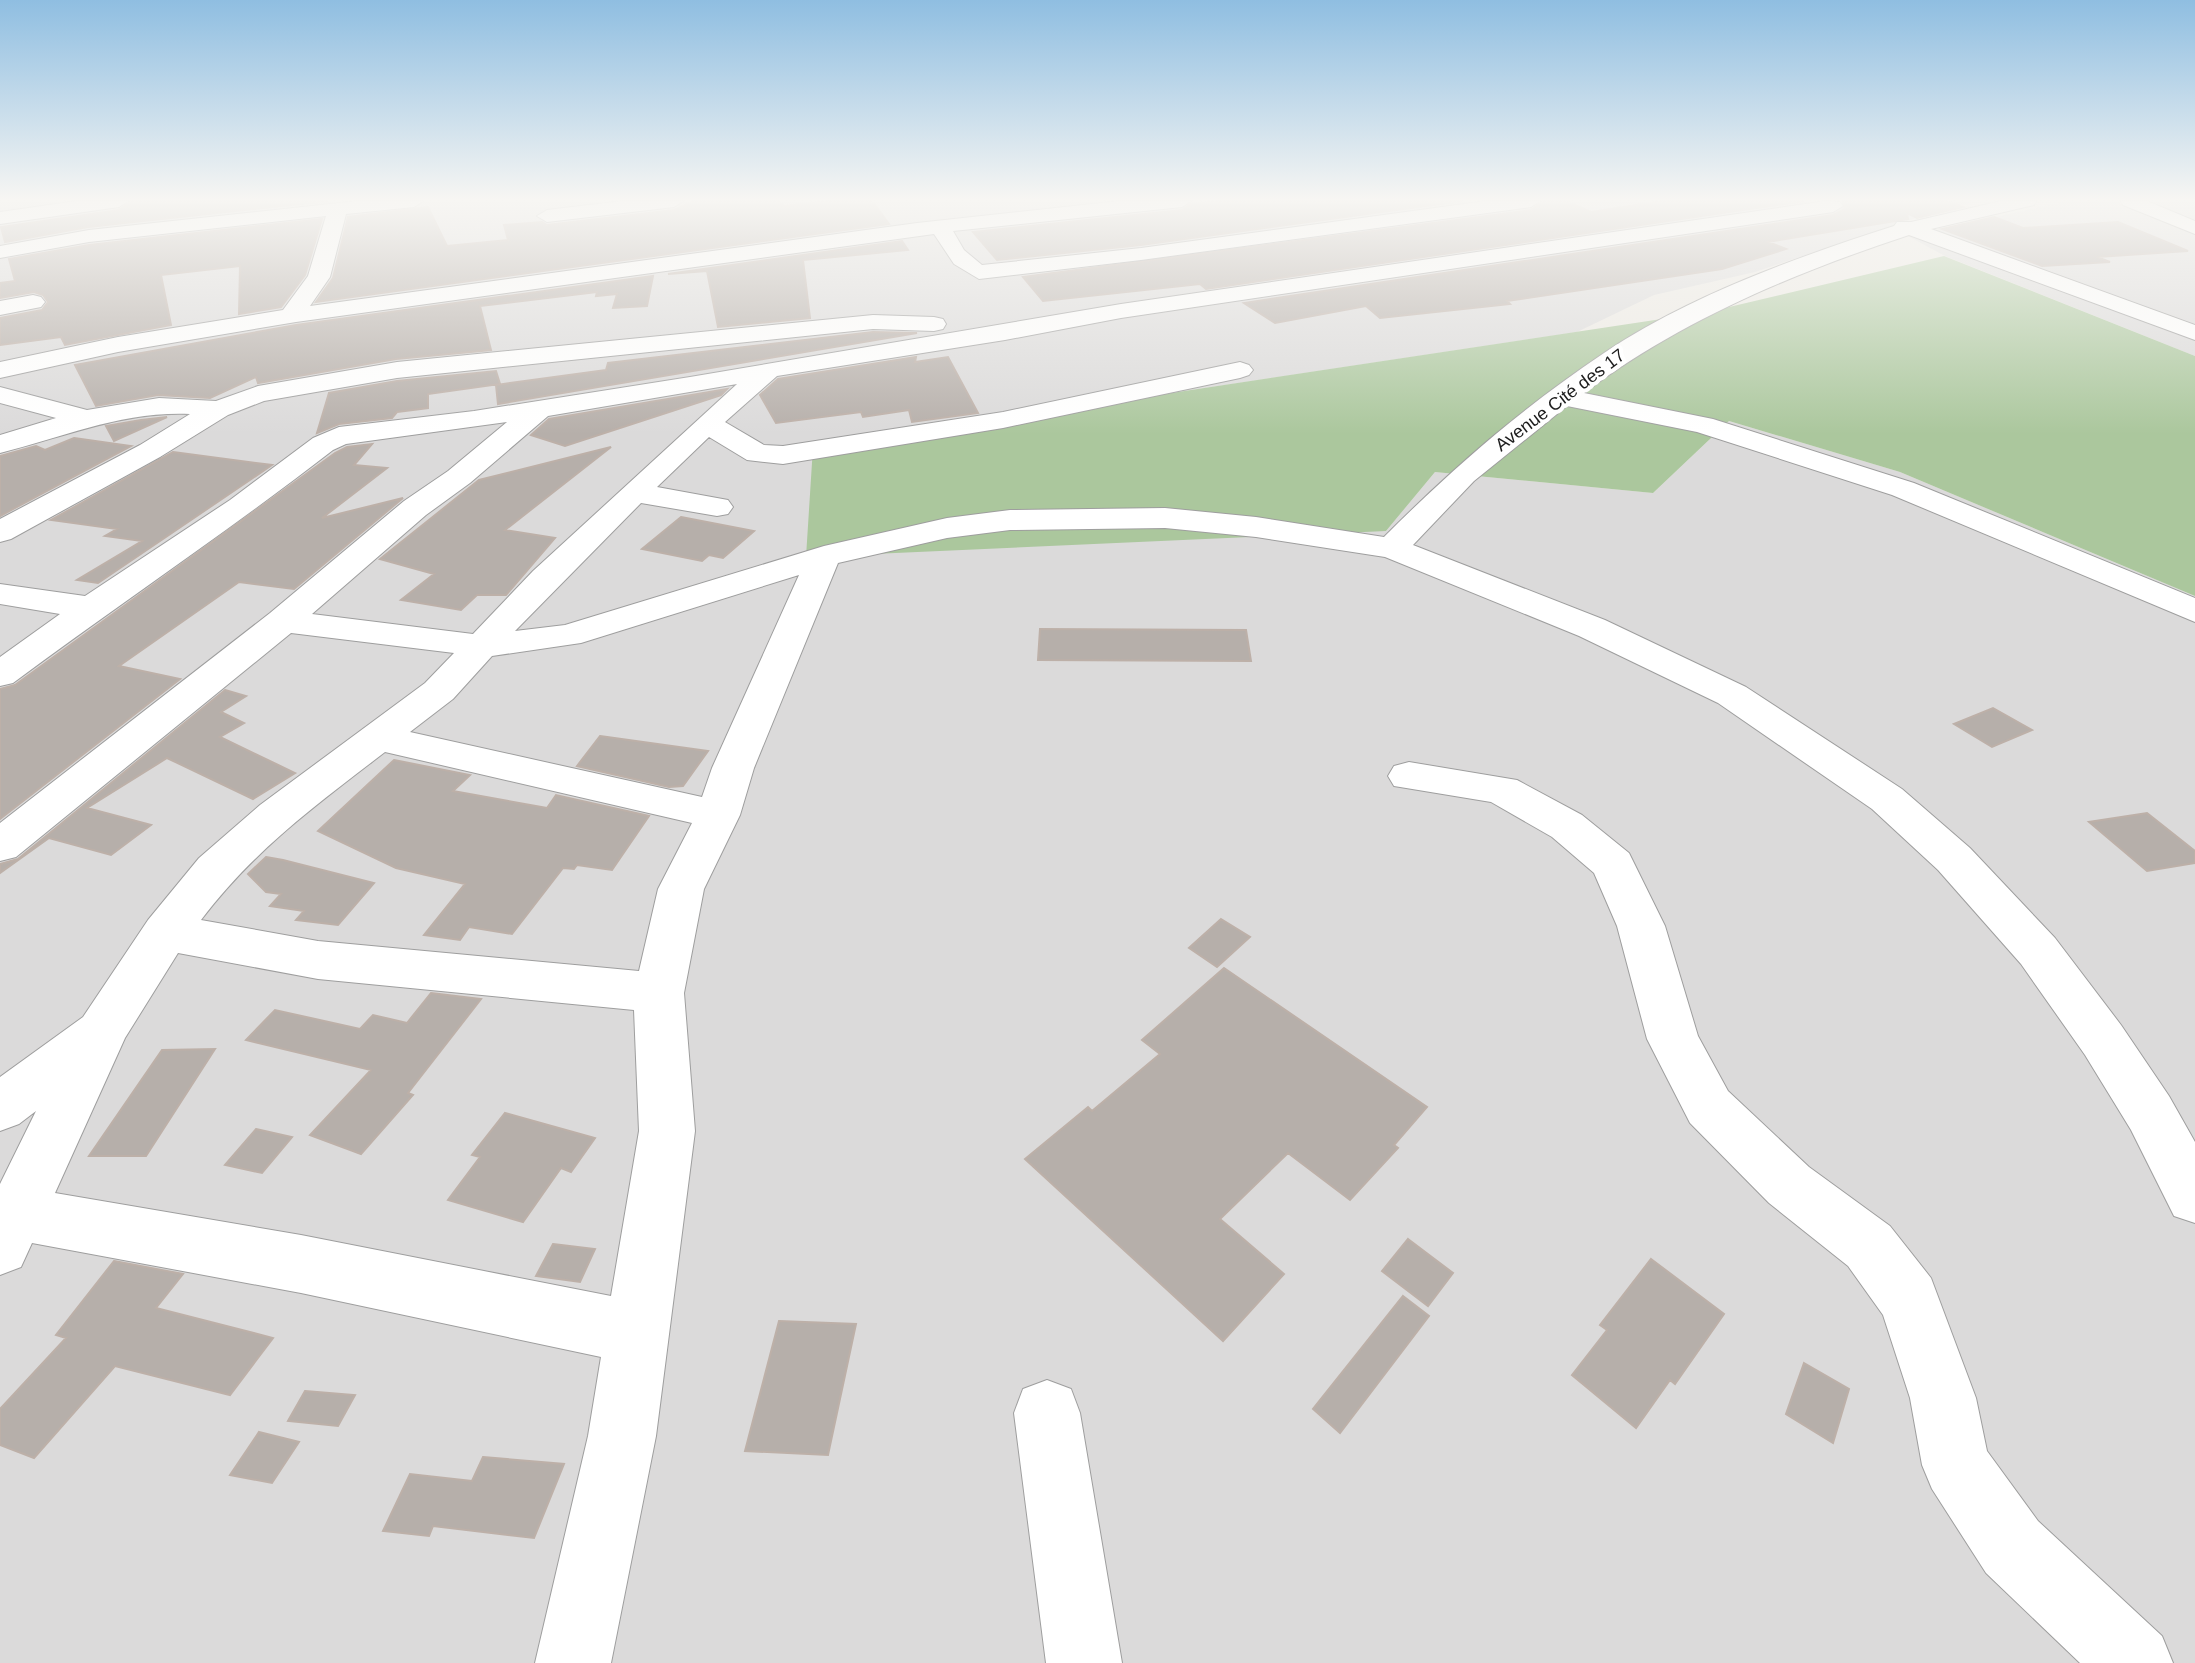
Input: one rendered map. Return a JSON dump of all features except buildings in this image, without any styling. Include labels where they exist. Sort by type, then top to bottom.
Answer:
[{"type":"street","points":[[292,314],[318,279]]},
{"type":"street","points":[[0,370],[77,351],[518,279]]},
{"type":"street","points":[[0,675],[91,608],[241,507],[323,444],[339,436],[539,409],[1005,333],[1121,311],[1344,279]]},
{"type":"street","name":"Avenue Cité des 17","points":[[1392,548],[1463,475],[1527,422],[1615,357],[1716,301],[1770,279]]},
{"type":"street","points":[[2047,279],[2195,333]]},
{"type":"street","points":[[0,308],[33,302]]},
{"type":"street","points":[[0,532],[150,451],[218,409],[258,394],[397,370],[873,322],[928,323],[1005,333]]},
{"type":"street","points":[[638,1333],[301,1264],[8,1230],[103,1029],[165,933],[215,869],[275,815],[439,691],[545,578],[707,423],[769,370]]},
{"type":"street","points":[[707,423],[757,454],[783,455],[1003,420],[1240,370]]},
{"type":"street","points":[[0,395],[83,417]]},
{"type":"street","points":[[1564,397],[1703,425],[1903,489],[2195,611]]},
{"type":"street","points":[[0,444],[83,417],[158,404],[218,409]]},
{"type":"street","points":[[8,833],[283,621],[415,508],[459,477],[539,409]]},
{"type":"street","points":[[637,493],[717,507]]},
{"type":"street","points":[[283,621],[483,646],[568,635],[824,556],[947,528],[1010,520],[1165,518],[1256,527],[1392,548],[1592,628],[1732,695],[1887,799],[1954,859],[2038,951],[2103,1040],[2142,1101],[2195,1197]]},
{"type":"street","points":[[573,1663],[619,1451],[667,1131],[659,993],[681,889],[718,815],[733,768],[824,556]]},
{"type":"street","points":[[0,594],[91,608]]},
{"type":"street","points":[[375,737],[718,815]]},
{"type":"street","points":[[1409,776],[1502,790],[1567,826],[1613,864],[1641,926],[1673,1039],[1709,1107],[1789,1185],[1869,1246],[1909,1299],[1943,1398],[1956,1465],[2012,1547],[2135,1663]]},
{"type":"street","points":[[165,933],[318,960],[659,993]]},
{"type":"street","points":[[0,1108],[103,1029]]},
{"type":"street","points":[[1047,1413],[1084,1663]]},
{"type":"shaded area","points":[[0,279],[1726,279],[1654,295],[1577,332],[814,447],[1386,531],[1435,472],[1653,493],[1729,421],[1900,472],[2195,596],[2195,1663],[0,1663]]},
{"type":"shaded area","points":[[2002,279],[2195,279],[2195,356]]},
{"type":"green space","points":[[1849,279],[2001,279],[2195,356],[2195,596],[1900,472],[1729,421],[1653,493],[1435,472],[1386,531],[806,557],[813,447],[1708,312]]}]
